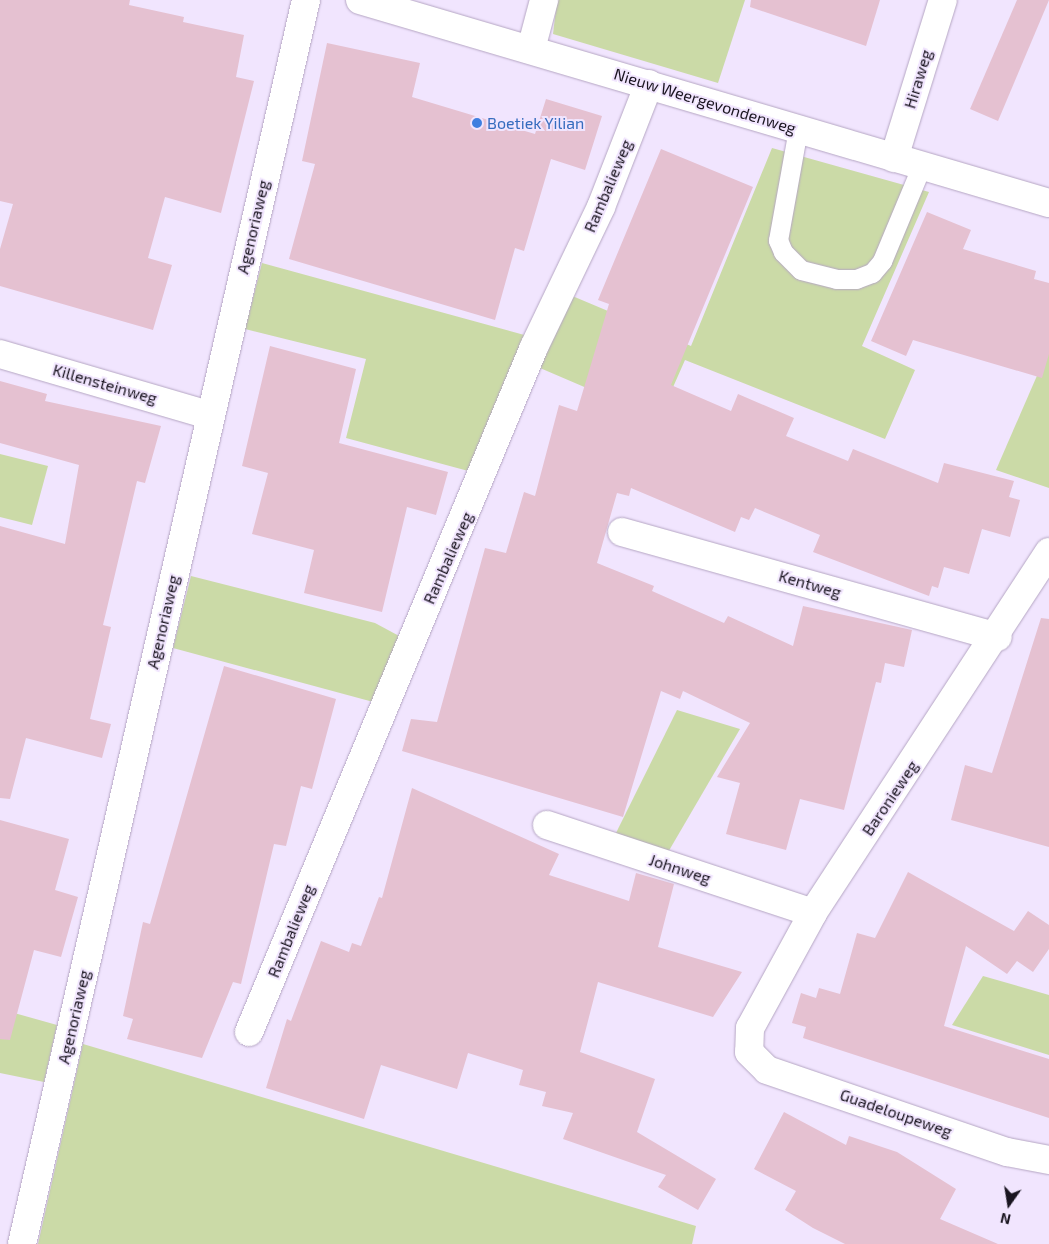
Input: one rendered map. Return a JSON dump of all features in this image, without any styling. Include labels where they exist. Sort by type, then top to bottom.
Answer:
[{"type":"street","name":"Agenoriaweg","points":[[22,1244],[306,0]]},
{"type":"street","name":"Nieuw Weergevondenweg","points":[[360,0],[1049,203]]},
{"type":"street","points":[[531,49],[544,0]]},
{"type":"street","name":"Hiraweg","points":[[894,158],[943,0]]},
{"type":"street","name":"Rambalieweg","points":[[249,1032],[534,347],[601,206],[649,84]]},
{"type":"street","name":"Killensteinweg","points":[[0,354],[210,415]]},
{"type":"street","name":"Kentweg","points":[[622,532],[998,637]]},
{"type":"street","name":"Baronieweg","points":[[749,1052],[750,1028],[813,913],[998,637],[1049,552]]},
{"type":"street","name":"Johnweg","points":[[547,825],[813,913]]},
{"type":"street","name":"Guadeloupeweg","points":[[749,1052],[767,1070],[1007,1152],[1049,1160]]},
{"type":"lane","points":[[798,129],[778,240],[783,252],[801,270],[836,279],[856,280],[872,273],[882,261],[922,165]]},
{"type":"green space","points":[[557,0],[745,0],[718,83],[553,34]]},
{"type":"green space","points":[[772,148],[929,192],[862,346],[915,370],[885,439],[685,360],[659,419],[540,368],[570,295],[691,346]]},
{"type":"green space","points":[[262,263],[528,336],[472,472],[346,438],[366,359],[245,329]]},
{"type":"green space","points":[[1049,348],[1049,488],[996,470]]},
{"type":"green space","points":[[0,454],[48,466],[32,525],[0,517]]},
{"type":"green space","points":[[191,576],[375,623],[401,637],[377,703],[173,648]]},
{"type":"green space","points":[[677,710],[740,729],[667,854],[615,835]]},
{"type":"green space","points":[[983,976],[1049,995],[1049,1055],[952,1025]]},
{"type":"green space","points":[[0,1009],[57,1025],[44,1082],[0,1073]]},
{"type":"green space","points":[[83,1044],[696,1226],[692,1244],[38,1244]]},
{"type":"building","points":[[0,0],[130,0],[129,5],[184,17],[183,22],[244,35],[236,77],[254,81],[221,213],[165,197],[148,258],[172,265],[153,330],[0,286],[0,249],[13,204],[0,201]]},
{"type":"building","points":[[751,0],[880,0],[866,46],[750,7]]},
{"type":"building","points":[[1017,0],[1049,0],[998,121],[970,109]]},
{"type":"building","points":[[327,43],[420,63],[412,97],[535,134],[546,99],[602,116],[585,170],[551,159],[524,251],[515,248],[495,320],[289,259],[315,164],[302,161]]},
{"type":"building","points":[[661,149],[753,187],[671,385],[731,411],[738,394],[794,418],[786,436],[848,461],[853,449],[938,483],[944,463],[1014,481],[1009,497],[1020,500],[1010,537],[982,529],[969,574],[944,567],[938,588],[932,586],[929,596],[813,552],[820,535],[755,508],[749,520],[741,517],[735,532],[631,488],[629,496],[617,493],[597,563],[654,586],[652,591],[724,623],[728,616],[793,646],[803,606],[912,630],[904,667],[885,663],[881,683],[876,682],[844,810],[800,799],[786,850],[726,834],[740,783],[717,777],[750,723],[683,691],[680,699],[661,691],[623,817],[402,751],[411,719],[437,722],[485,548],[506,553],[524,492],[535,496],[559,405],[577,411],[609,304],[598,300]]},
{"type":"building","points":[[927,212],[971,230],[963,249],[1036,271],[1034,279],[1049,283],[1049,354],[1042,378],[913,340],[906,356],[871,341]]},
{"type":"building","points":[[270,346],[356,369],[339,443],[448,472],[436,515],[407,507],[382,612],[304,593],[314,550],[252,534],[268,473],[242,466]]},
{"type":"building","points":[[0,381],[47,394],[45,401],[161,426],[145,483],[137,481],[103,625],[111,627],[90,719],[111,724],[102,758],[26,738],[10,799],[0,798],[0,526],[65,544],[79,465],[0,443]]},
{"type":"building","points":[[1041,618],[1049,619],[1049,847],[951,820],[965,765],[992,773]]},
{"type":"building","points":[[224,666],[336,699],[312,789],[301,786],[286,846],[274,844],[241,984],[233,982],[202,1058],[127,1039],[133,1019],[123,1016],[143,922],[150,924]]},
{"type":"building","points":[[412,788],[559,854],[549,875],[629,901],[636,873],[674,884],[658,947],[742,972],[713,1017],[598,982],[580,1052],[655,1079],[637,1132],[716,1179],[698,1210],[658,1187],[666,1175],[563,1139],[573,1113],[542,1106],[546,1092],[519,1085],[523,1070],[468,1053],[457,1089],[381,1065],[364,1119],[266,1088],[287,1019],[291,1021],[321,941],[349,952],[352,943],[361,946],[379,897],[382,898]]},
{"type":"building","points":[[0,820],[69,839],[55,890],[78,897],[61,957],[34,950],[10,1040],[0,1039]]},
{"type":"building","points":[[908,872],[1014,931],[1028,911],[1049,925],[1049,949],[1033,972],[1017,961],[1007,974],[966,946],[944,1026],[1049,1059],[1049,1118],[803,1038],[806,1027],[792,1023],[801,993],[816,998],[819,988],[840,994],[857,933],[875,938]]},
{"type":"building","points":[[784,1112],[846,1145],[849,1136],[897,1152],[956,1189],[940,1219],[998,1244],[845,1244],[813,1228],[785,1210],[796,1191],[754,1169]]},
{"type":"place","name":"Boetiek Yilian","points":[[477,123]]}]
